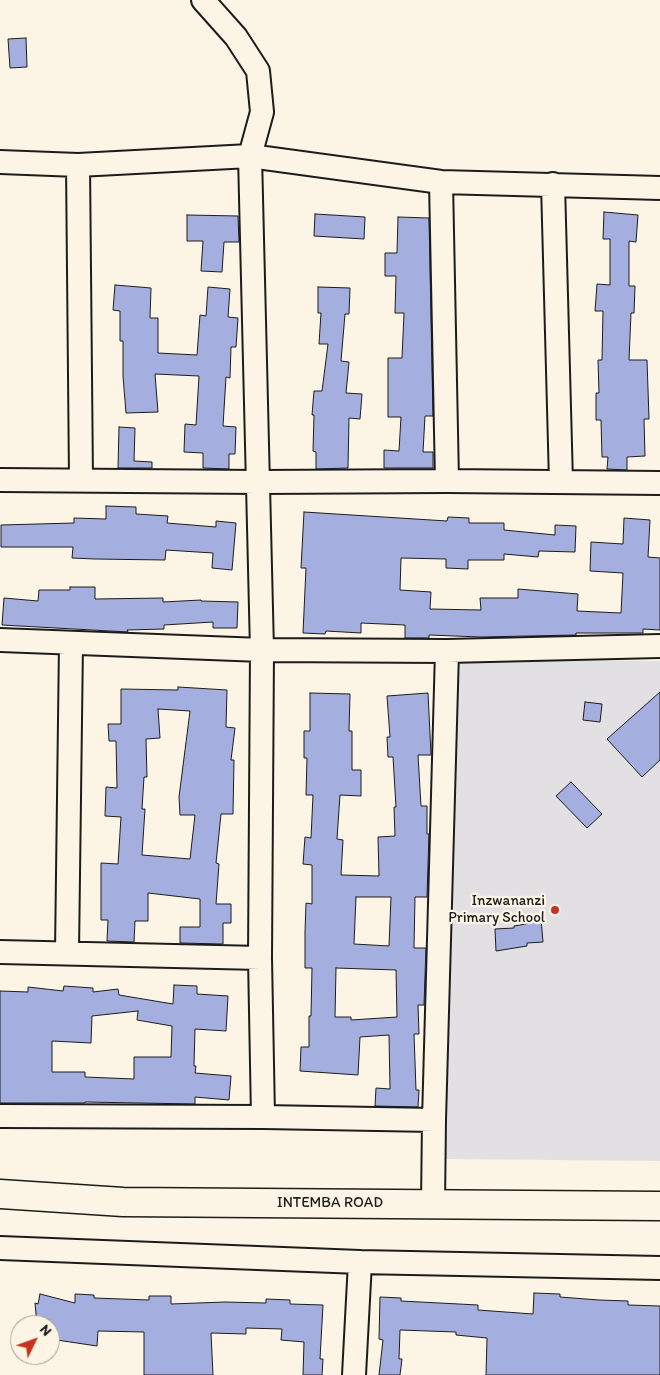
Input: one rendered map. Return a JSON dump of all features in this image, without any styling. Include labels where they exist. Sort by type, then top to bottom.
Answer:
[{"type":"street","points":[[204,0],[236,37],[258,72],[262,112],[250,156],[262,650],[260,958],[263,1116]]},
{"type":"street","points":[[0,162],[78,165],[250,156],[442,182],[660,188]]},
{"type":"street","points":[[78,165],[81,480]]},
{"type":"street","points":[[442,182],[447,480]]},
{"type":"street","points":[[553,184],[561,482]]},
{"type":"street","points":[[0,480],[259,482],[447,480],[660,483]]},
{"type":"street","points":[[0,640],[262,650],[447,652],[660,646]]},
{"type":"street","points":[[67,952],[71,643]]},
{"type":"street","points":[[433,1204],[447,652]]},
{"type":"street","points":[[0,952],[67,952],[260,958]]},
{"type":"street","points":[[0,1116],[263,1116],[434,1120]]},
{"type":"street","name":"INTEMBA ROAD","points":[[0,1194],[123,1202],[660,1206]]},
{"type":"street","points":[[0,1248],[360,1262],[660,1268]]},
{"type":"street","points":[[354,1375],[360,1262]]},
{"type":"shaded area","name":"Inzwananzi Primary School","points":[[453,658],[660,661],[660,1161],[446,1159]]},
{"type":"building","points":[[26,38],[27,67],[10,68],[8,39]]},
{"type":"building","points":[[604,212],[638,215],[636,242],[629,241],[629,286],[635,286],[634,313],[631,313],[629,360],[647,360],[649,419],[644,419],[645,456],[627,457],[627,470],[607,469],[608,457],[602,457],[601,420],[596,420],[596,393],[599,393],[598,360],[602,360],[603,311],[595,311],[597,284],[610,285],[610,239],[603,239]]},
{"type":"building","points":[[315,214],[365,217],[364,239],[314,236]]},
{"type":"building","points":[[187,215],[238,216],[239,242],[224,242],[222,272],[201,271],[203,241],[187,241]]},
{"type":"building","points":[[398,217],[429,218],[433,416],[425,416],[423,452],[433,452],[433,468],[384,468],[384,450],[399,451],[401,417],[388,417],[388,358],[402,358],[404,313],[395,313],[396,276],[385,276],[385,253],[397,253]]},
{"type":"building","points":[[115,285],[151,288],[150,318],[158,318],[158,353],[197,355],[200,315],[206,316],[208,287],[230,289],[228,317],[238,318],[236,347],[231,347],[230,378],[226,377],[223,426],[236,427],[235,454],[229,454],[229,469],[203,468],[203,453],[184,452],[185,424],[196,425],[199,376],[155,374],[158,412],[126,413],[123,341],[120,341],[120,311],[113,310]]},
{"type":"building","points":[[318,287],[350,288],[349,314],[345,314],[341,361],[349,362],[346,393],[362,394],[360,419],[349,418],[348,468],[316,469],[316,452],[313,451],[314,415],[312,415],[314,391],[322,391],[328,344],[319,344],[321,313],[318,313]]},
{"type":"building","points":[[119,427],[135,428],[134,461],[152,462],[152,468],[118,468]]},
{"type":"building","points":[[106,506],[136,507],[136,514],[168,516],[167,523],[216,527],[216,521],[236,523],[232,570],[212,568],[213,553],[166,550],[165,560],[95,559],[72,558],[73,547],[1,547],[1,525],[74,523],[74,518],[106,519]]},
{"type":"building","points":[[304,512],[447,521],[448,517],[469,518],[469,523],[504,523],[504,530],[555,535],[555,525],[576,526],[575,552],[539,551],[538,557],[504,554],[504,560],[468,560],[468,569],[446,568],[446,559],[401,558],[400,590],[431,592],[430,609],[481,610],[480,598],[518,598],[518,589],[578,594],[577,611],[621,613],[623,573],[590,571],[591,542],[623,544],[624,518],[650,520],[648,557],[660,558],[660,630],[643,629],[643,633],[576,633],[576,635],[481,637],[429,635],[429,638],[405,638],[405,625],[361,623],[361,633],[326,631],[325,634],[303,633],[306,568],[301,568]]},
{"type":"building","points":[[70,587],[95,587],[95,599],[163,598],[163,602],[201,600],[238,602],[237,628],[213,628],[213,622],[164,625],[164,629],[127,630],[128,632],[2,625],[4,598],[38,601],[39,590],[70,590]]},
{"type":"building","points":[[178,687],[227,690],[226,727],[235,728],[231,760],[234,760],[233,814],[221,814],[216,863],[219,864],[216,904],[231,904],[231,923],[223,923],[223,944],[180,943],[180,927],[200,927],[200,899],[148,893],[148,921],[135,921],[134,942],[107,941],[108,920],[101,920],[101,863],[118,864],[121,817],[105,816],[106,787],[117,788],[116,741],[109,741],[108,724],[121,724],[121,689],[178,690]],"holes":[[[158,709],[190,711],[179,797],[180,815],[195,815],[190,859],[142,855],[145,809],[142,809],[144,777],[147,777],[146,739],[160,738]]]},
{"type":"building","points":[[660,692],[660,760],[642,777],[607,739]]},
{"type":"building","points":[[310,693],[350,694],[349,731],[352,731],[352,770],[361,770],[361,796],[340,795],[337,839],[343,840],[341,875],[379,876],[378,837],[395,836],[394,807],[396,807],[393,757],[388,757],[387,737],[390,737],[387,696],[428,693],[431,755],[418,755],[421,806],[427,806],[427,834],[429,834],[427,897],[415,897],[414,948],[426,948],[424,1005],[418,1005],[419,1034],[414,1034],[416,1090],[419,1090],[418,1107],[375,1106],[376,1088],[390,1089],[389,1035],[360,1037],[358,1075],[300,1071],[301,1047],[309,1047],[309,1016],[311,1016],[312,968],[305,968],[305,932],[306,903],[312,904],[312,865],[303,864],[305,837],[311,838],[313,795],[306,795],[307,758],[304,758],[304,731],[310,731]],"holes":[[[356,897],[391,897],[389,946],[354,944]],[[336,968],[396,970],[397,1017],[351,1020],[351,1017],[335,1017]]]},
{"type":"building","points":[[585,702],[602,704],[600,722],[583,720]]},
{"type":"building","points":[[571,782],[602,814],[587,828],[556,796]]},
{"type":"building","points":[[541,919],[543,942],[527,943],[527,946],[496,951],[495,929],[514,928],[514,926],[526,924],[526,921]]},
{"type":"building","points":[[174,985],[197,986],[197,994],[228,996],[226,1031],[195,1029],[194,1066],[196,1066],[195,1073],[231,1076],[229,1100],[195,1097],[195,1104],[0,1103],[0,991],[28,992],[28,987],[63,991],[64,986],[93,988],[93,992],[118,989],[119,995],[173,1004]],"holes":[[[138,1011],[137,1020],[172,1026],[171,1057],[134,1057],[134,1079],[85,1077],[85,1072],[52,1072],[52,1041],[91,1043],[92,1016]]]},
{"type":"building","points":[[534,1293],[560,1294],[560,1297],[628,1301],[628,1305],[660,1306],[660,1375],[486,1375],[487,1338],[456,1335],[456,1332],[400,1330],[399,1359],[402,1359],[400,1375],[379,1375],[383,1340],[379,1339],[380,1297],[401,1298],[401,1301],[478,1305],[478,1310],[533,1314]]},
{"type":"building","points":[[40,1294],[75,1303],[75,1294],[94,1295],[94,1298],[149,1300],[149,1296],[171,1296],[171,1304],[266,1303],[266,1299],[290,1300],[290,1304],[323,1305],[320,1359],[323,1359],[322,1375],[303,1375],[304,1342],[281,1340],[282,1329],[246,1328],[246,1334],[211,1333],[213,1375],[144,1375],[144,1332],[98,1331],[97,1346],[60,1340],[60,1315],[36,1315],[35,1303],[38,1304]]},
{"type":"place","name":"Inzwananzi Primary School","points":[[555,910]]}]
